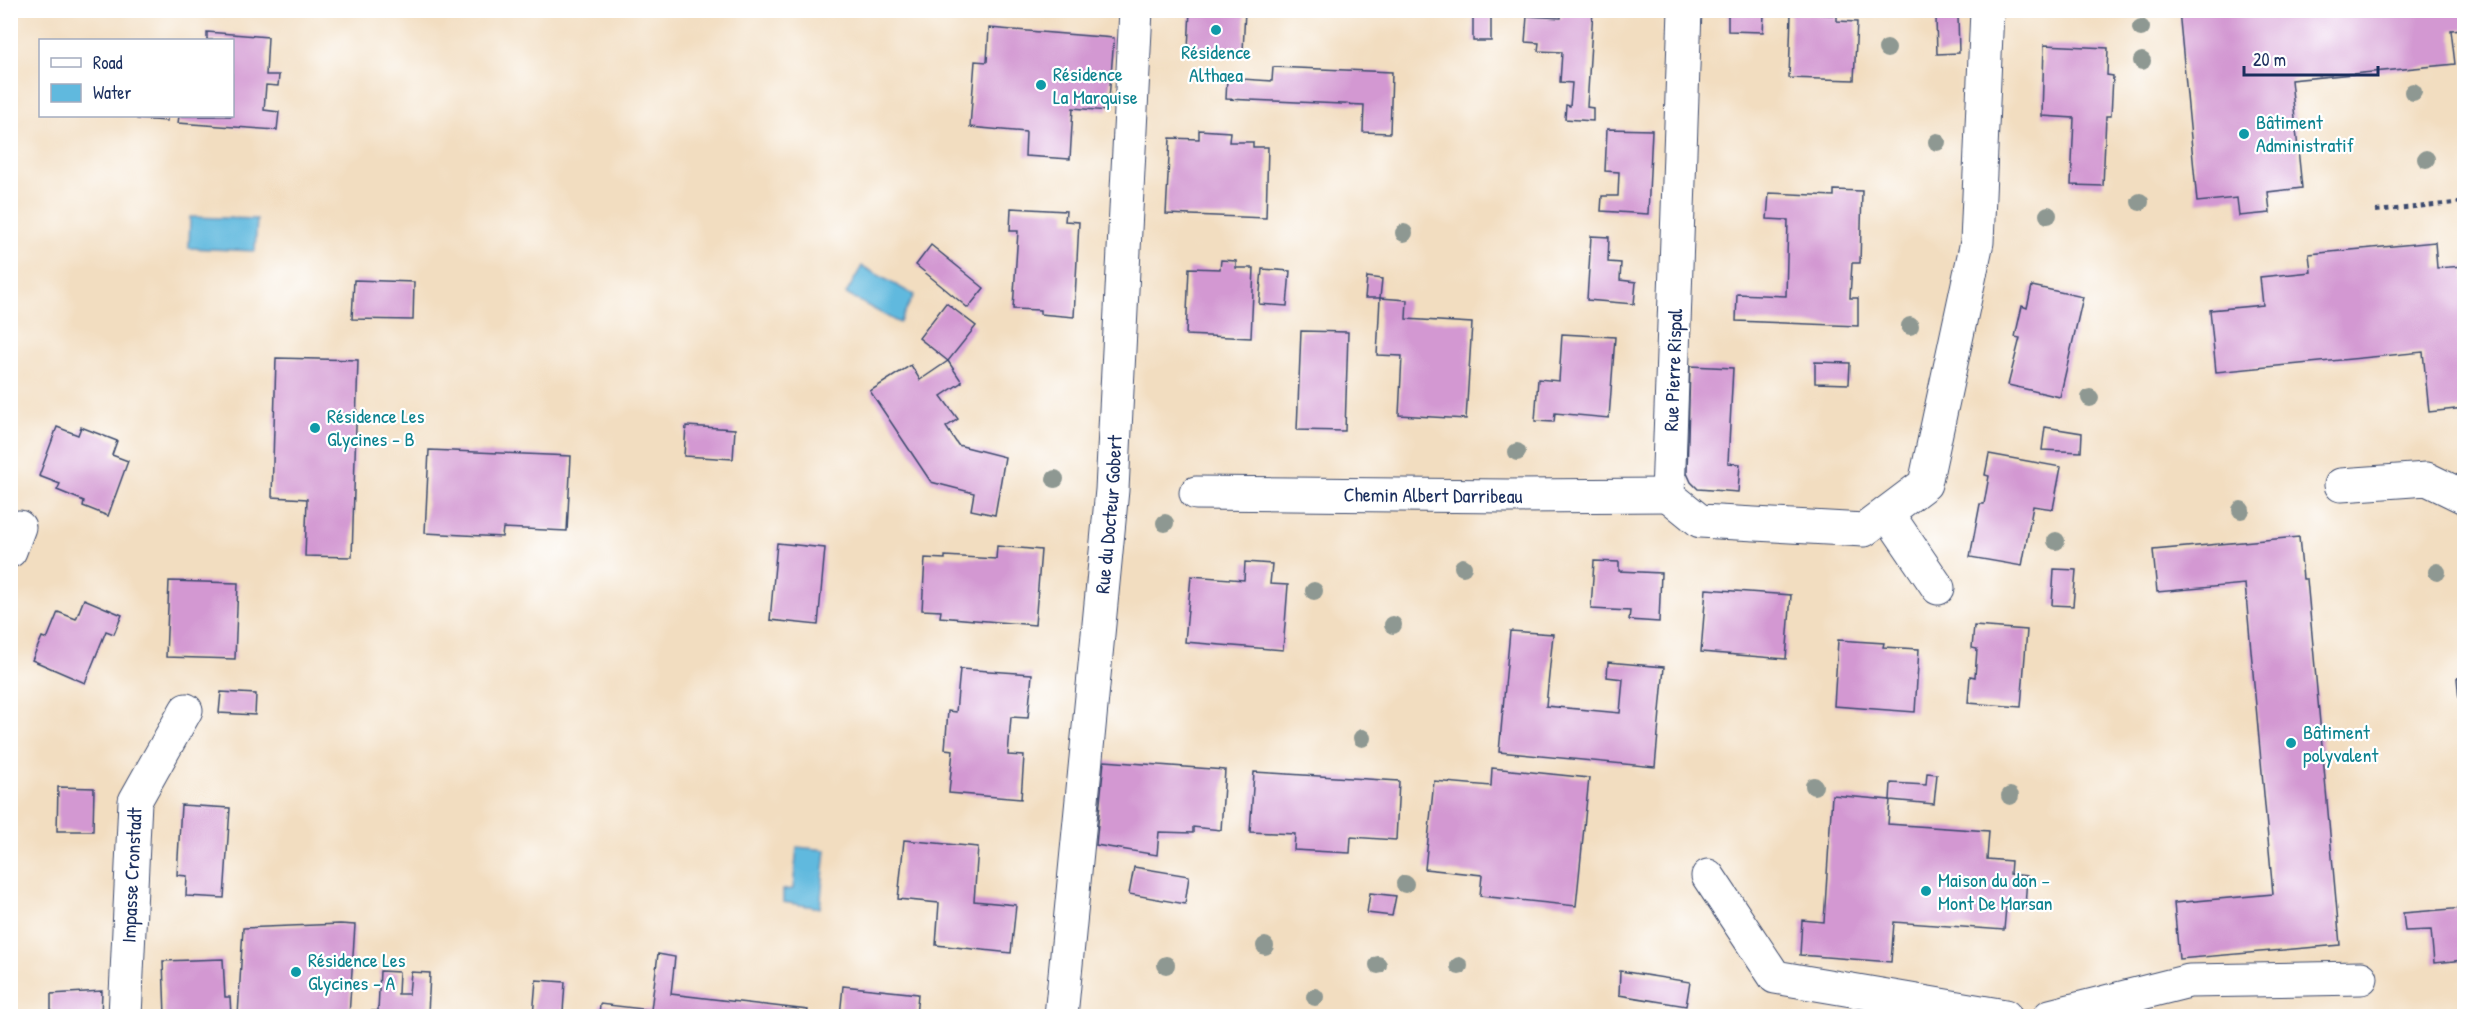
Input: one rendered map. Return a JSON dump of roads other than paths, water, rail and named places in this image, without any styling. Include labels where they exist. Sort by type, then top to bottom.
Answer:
[{"type":"street","name":"Rue du Docteur Gobert","points":[[1061,1017],[1112,490],[1136,10]]},
{"type":"street","name":"Rue Pierre Rispal","points":[[1668,495],[1685,10]]},
{"type":"street","points":[[1668,495],[1700,521],[1864,530],[1925,484],[1977,242],[1987,10]]},
{"type":"street","points":[[2341,485],[2427,478],[2464,496]]},
{"type":"street","name":"Chemin Albert Darribeau","points":[[1196,493],[1668,495]]},
{"type":"street","points":[[1887,513],[1938,588]]},
{"type":"street","name":"Impasse Cronstadt","points":[[125,1017],[135,801],[186,710]]},
{"type":"street","points":[[1708,876],[1775,976],[2005,1017]]},
{"type":"street","points":[[2050,1017],[2189,981],[2361,978]]},
{"type":"water","points":[[190,217],[257,219],[255,251],[189,248]]},
{"type":"water","points":[[862,266],[914,295],[899,323],[846,294]]},
{"type":"water","points":[[797,847],[826,850],[820,908],[783,902],[783,890],[793,889]]},
{"type":"place","name":"Résidence Althaea","points":[[1216,30]]},
{"type":"place","name":"Résidence La Marquise","points":[[1041,85]]},
{"type":"place","name":"Bâtiment Administratif","points":[[2244,134]]},
{"type":"place","name":"Résidence Les Glycines - B","points":[[315,428]]},
{"type":"place","name":"Bâtiment polyvalent","points":[[2291,743]]},
{"type":"place","name":"Maison du don – Mont De Marsan","points":[[1926,891]]},
{"type":"place","name":"Résidence Les Glycines - A","points":[[296,972]]}]
